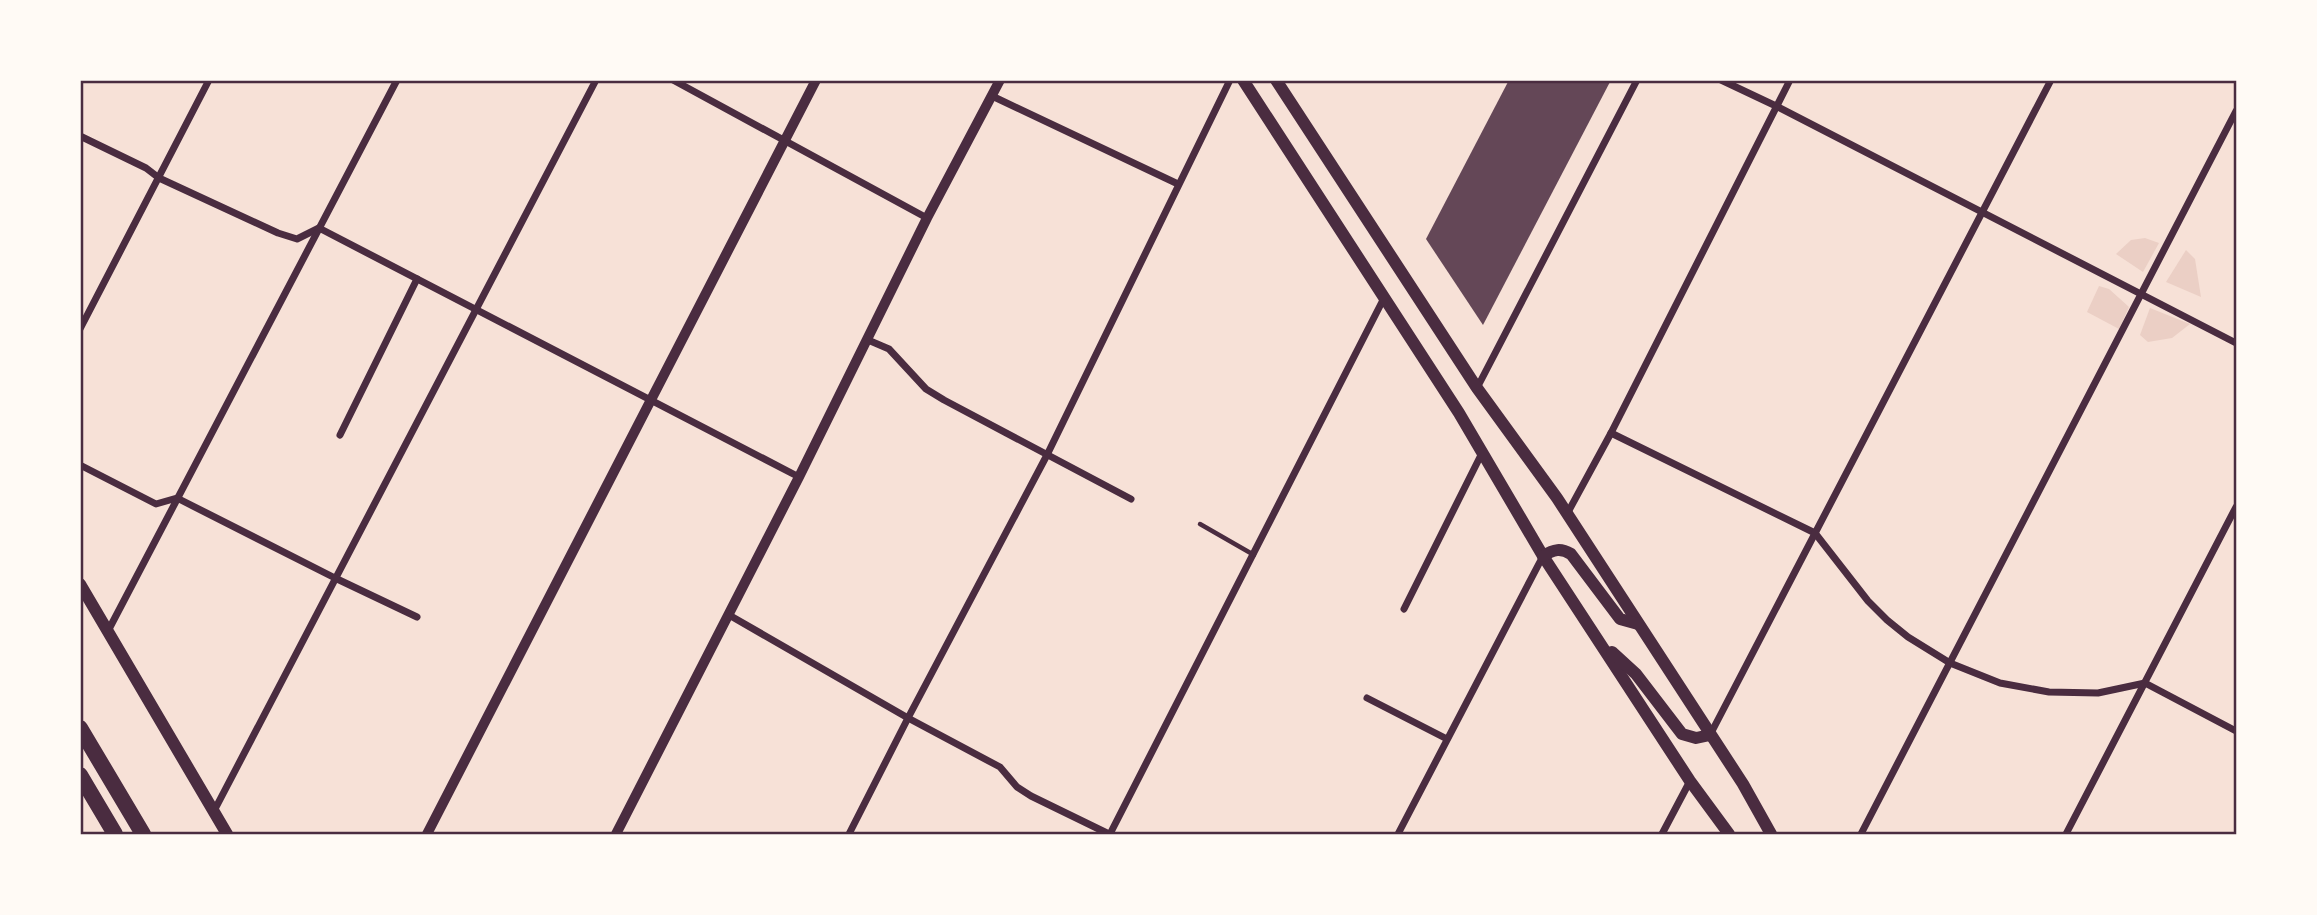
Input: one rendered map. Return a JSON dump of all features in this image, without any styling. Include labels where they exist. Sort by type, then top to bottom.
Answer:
[{"type":"highway","points":[[80,728],[143,835]]},
{"type":"highway","points":[[80,775],[115,835]]},
{"type":"main road","points":[[1243,80],[1482,452],[1543,556],[1690,781],[1729,835]]},
{"type":"main road","points":[[1276,80],[1477,388],[1567,514],[1743,784],[1771,835]]},
{"type":"main road","points":[[1543,556],[1556,550],[1572,554],[1620,619],[1638,624]]},
{"type":"main road","points":[[80,584],[227,835]]},
{"type":"main road","points":[[1599,640],[1636,674],[1682,734],[1696,738],[1710,735]]},
{"type":"street","points":[[80,328],[209,80]]},
{"type":"street","points":[[108,631],[397,80]]},
{"type":"street","points":[[214,812],[596,80]]},
{"type":"street","points":[[673,80],[927,218]]},
{"type":"street","points":[[427,835],[816,80]]},
{"type":"street","points":[[616,835],[799,477],[927,218],[1000,80]]},
{"type":"street","points":[[849,835],[1047,455],[1230,80]]},
{"type":"street","points":[[1477,388],[1637,80]]},
{"type":"street","points":[[1721,80],[2236,343]]},
{"type":"street","points":[[1567,514],[1611,433],[1790,80]]},
{"type":"street","points":[[1710,735],[2051,80]]},
{"type":"street","points":[[992,96],[1178,184]]},
{"type":"street","points":[[1861,835],[2236,111]]},
{"type":"street","points":[[80,136],[146,168],[159,178],[278,233],[297,239],[320,228]]},
{"type":"street","points":[[320,228],[799,477]]},
{"type":"street","points":[[340,435],[417,279]]},
{"type":"street","points":[[729,615],[908,718],[1000,767],[1017,787],[1031,796],[1110,835],[1384,298]]},
{"type":"street","points":[[868,340],[889,349],[926,389],[1131,499]]},
{"type":"street","points":[[1611,433],[1815,533],[1868,601],[1887,620],[1908,637],[1950,663],[2000,683],[2049,692],[2098,693],[2145,683],[2236,731]]},
{"type":"street","points":[[1404,609],[1482,452]]},
{"type":"street","points":[[80,465],[156,504],[177,498],[417,617]]},
{"type":"street","points":[[2066,835],[2236,507]]},
{"type":"street","points":[[1398,835],[1543,556]]},
{"type":"street","points":[[1367,698],[1447,739]]},
{"type":"street","points":[[1662,835],[1690,781]]},
{"type":"lane","points":[[1200,524],[1255,555]]},
{"type":"shaded area","points":[[2145,238],[2159,243],[2143,272],[2116,254],[2131,240]]},
{"type":"shaded area","points":[[2186,250],[2195,259],[2201,297],[2166,282]]},
{"type":"shaded area","points":[[2099,286],[2109,289],[2129,307],[2119,329],[2087,312]]},
{"type":"shaded area","points":[[2150,308],[2190,324],[2172,338],[2148,342],[2140,335]]},
{"type":"building","points":[[1509,80],[1611,80],[1483,325],[1426,239]]}]
